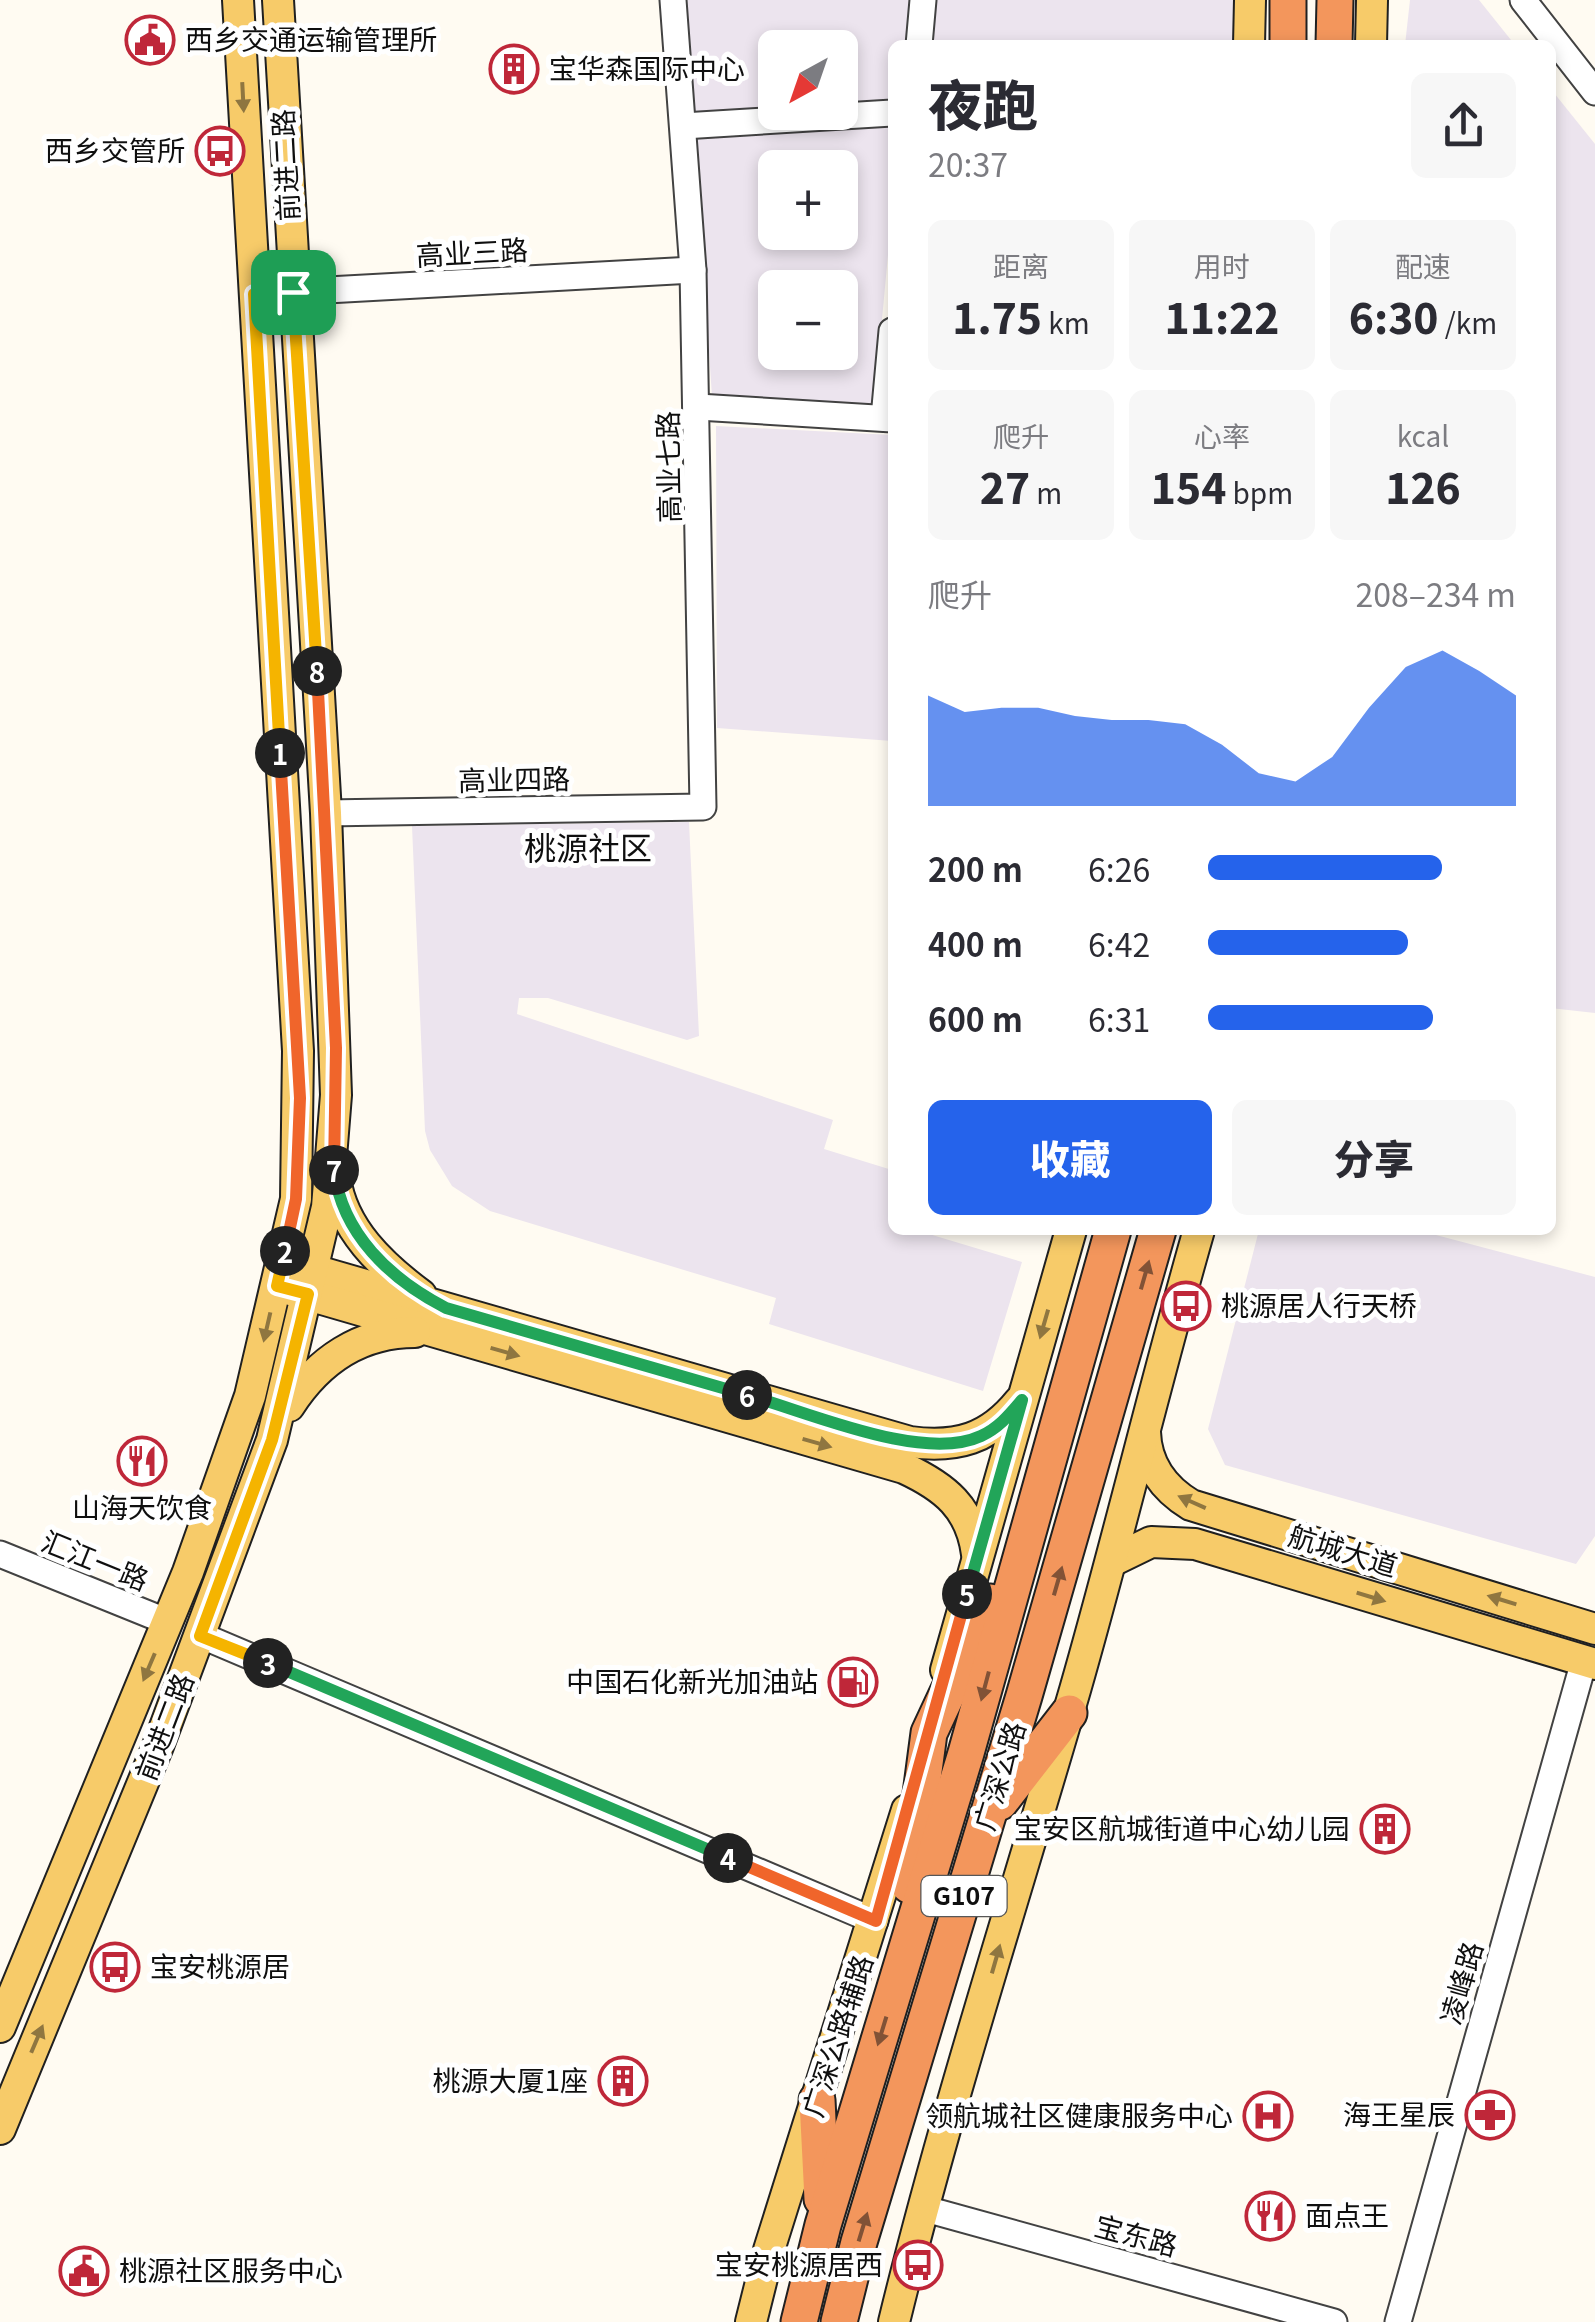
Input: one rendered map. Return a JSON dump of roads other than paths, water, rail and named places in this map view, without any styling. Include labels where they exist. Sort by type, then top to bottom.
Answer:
[{"type":"highway","points":[[1288,0],[1288,40]]},
{"type":"highway","points":[[1334,40],[1335,0]]},
{"type":"highway","name":"广深公路","points":[[799,2322],[823,2225],[896,1986],[1112,1235]]},
{"type":"highway","name":"广深公路","points":[[839,2322],[859,2242],[988,1818],[1157,1235]]},
{"type":"highway","points":[[896,1986],[929,1732],[1031,1516]]},
{"type":"highway","points":[[988,1818],[1068,1713]]},
{"type":"highway","points":[[817,2100],[823,2225]]},
{"type":"main road","name":"前进二路","points":[[0,2027],[168,1622],[239,1430],[296,1199],[300,1098],[238,0]]},
{"type":"main road","name":"前进二路","points":[[0,2129],[200,1636],[272,1440],[311,1282],[333,1162],[336,1048],[326,813],[278,0]]},
{"type":"main road","points":[[1249,40],[1250,0]]},
{"type":"main road","points":[[1371,40],[1372,0]]},
{"type":"main road","points":[[333,1162],[337,1194],[363,1241],[442,1320],[904,1468],[930,1480],[957,1503],[974,1531],[977,1557]]},
{"type":"main road","name":"广深公路辅路","points":[[751,2322],[817,2100],[876,1921],[1070,1235]]},
{"type":"main road","points":[[894,2322],[922,2208],[1112,1561],[1145,1418],[1198,1235]]},
{"type":"main road","points":[[280,1273],[442,1320],[910,1442],[937,1445],[984,1435],[1003,1422],[1022,1400]]},
{"type":"main road","points":[[272,1440],[308,1378],[349,1346],[442,1320]]},
{"type":"main road","name":"航城大道","points":[[1145,1418],[1145,1440],[1154,1469],[1177,1496],[1595,1629]]},
{"type":"main road","name":"航城大道","points":[[1112,1561],[1130,1549],[1170,1540],[1590,1663]]},
{"type":"main road","points":[[1304,1577],[1292,1566],[1292,1554],[1302,1542],[1314,1542]]},
{"type":"street","name":"高业七路","points":[[673,0],[694,270],[703,807]]},
{"type":"street","points":[[919,40],[923,0]]},
{"type":"street","points":[[1525,2],[1555,40]]},
{"type":"street","points":[[1556,42],[1595,92]]},
{"type":"street","points":[[683,126],[888,113]]},
{"type":"street","name":"高业三路","points":[[254,294],[694,270]]},
{"type":"street","points":[[698,407],[888,418]]},
{"type":"street","name":"高业四路","points":[[326,813],[703,807]]},
{"type":"street","name":"汇江一路","points":[[0,1554],[168,1622]]},
{"type":"street","points":[[200,1636],[876,1921]]},
{"type":"street","name":"凌峰路","points":[[1398,2322],[1590,1663]]},
{"type":"street","name":"宝东路","points":[[922,2208],[1334,2322]]},
{"type":"place","name":"西乡交通运输管理所","points":[[150,40]]},
{"type":"place","name":"宝华森国际中心","points":[[514,69]]},
{"type":"place","name":"西乡交管所","points":[[220,151]]},
{"type":"place","name":"桃源居人行天桥","points":[[1186,1306]]},
{"type":"place","name":"山海天饮食","points":[[142,1461]]},
{"type":"place","name":"中国石化新光加油站","points":[[853,1682]]},
{"type":"place","name":"宝安区航城街道中心幼儿园","points":[[1385,1829]]},
{"type":"place","name":"宝安桃源居","points":[[115,1967]]},
{"type":"place","name":"桃源大厦1座","points":[[623,2081]]},
{"type":"place","name":"海王星辰","points":[[1490,2115]]},
{"type":"place","name":"领航城社区健康服务中心","points":[[1268,2116]]},
{"type":"place","name":"面点王","points":[[1270,2216]]},
{"type":"place","name":"宝安桃源居西","points":[[918,2265]]},
{"type":"place","name":"桃源社区服务中心","points":[[84,2271]]},
{"type":"district","name":"桃源社区","points":[[588,849]]}]
